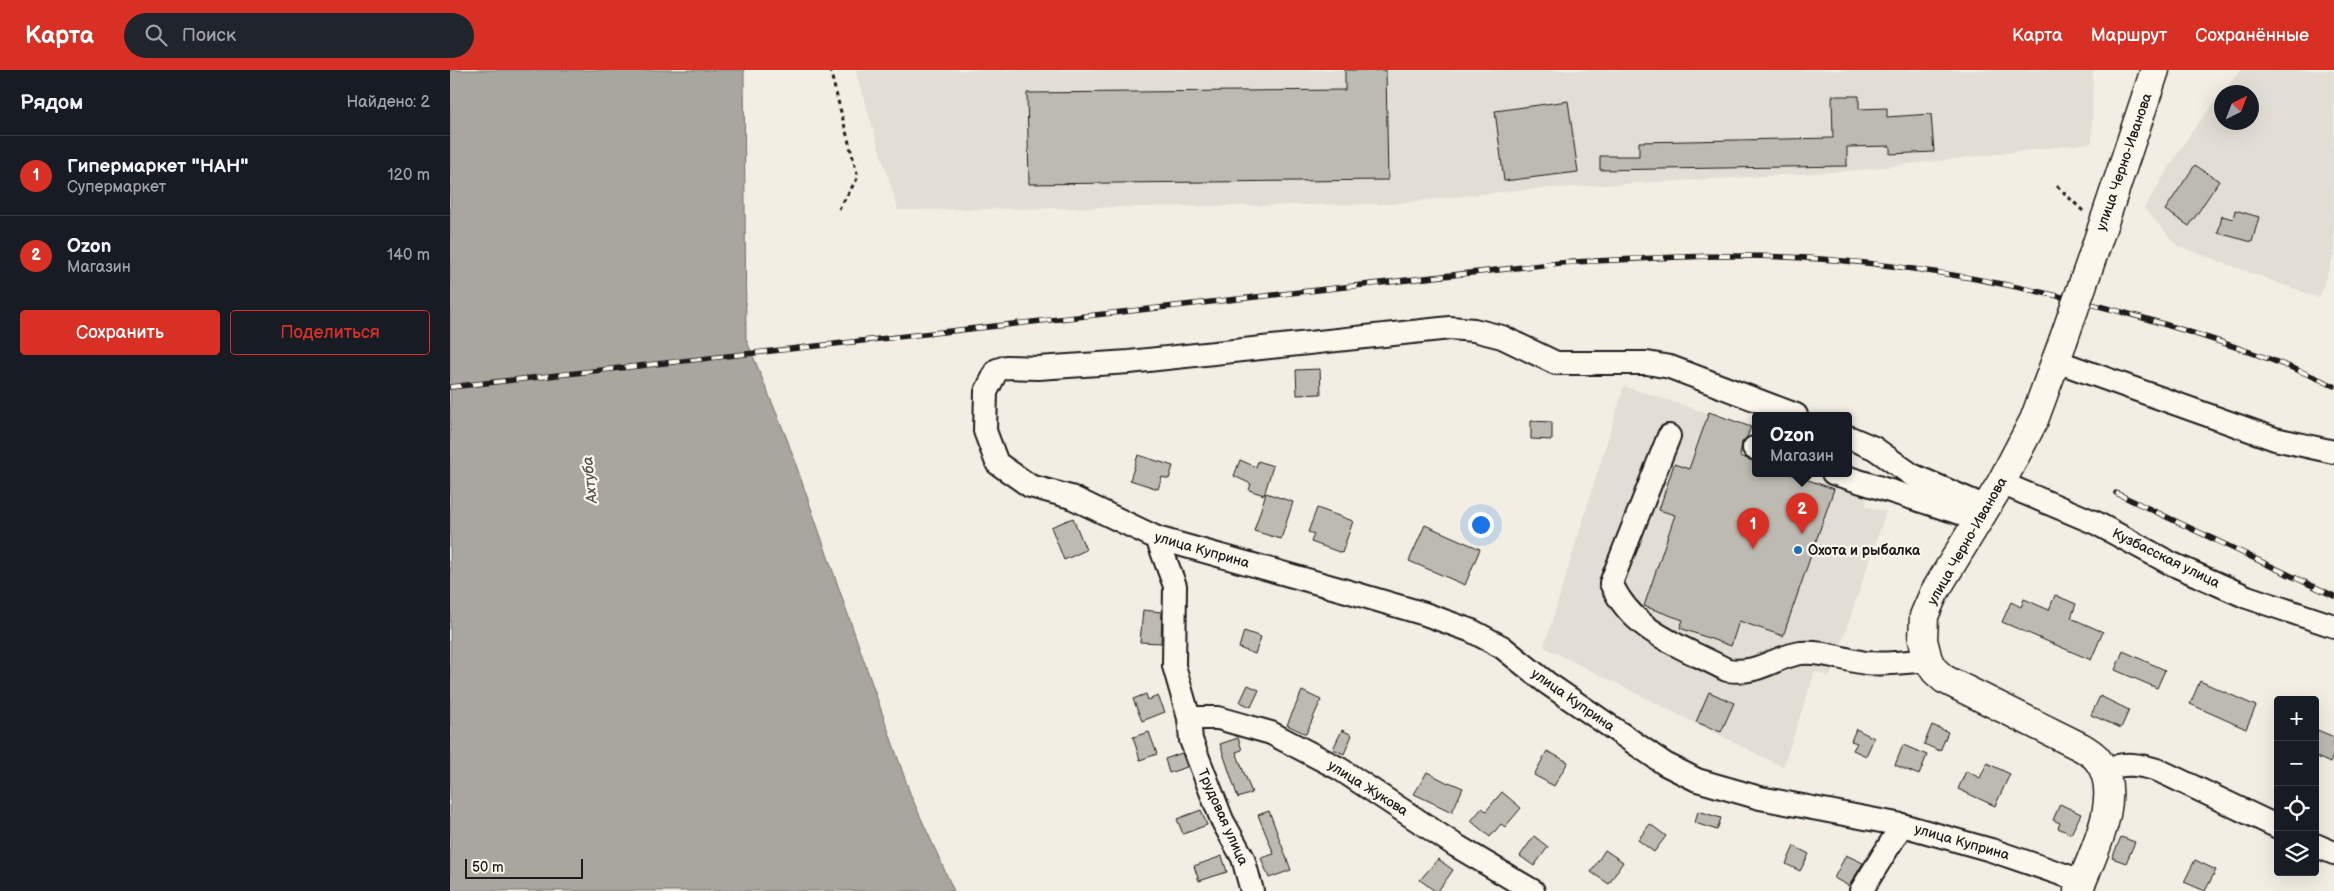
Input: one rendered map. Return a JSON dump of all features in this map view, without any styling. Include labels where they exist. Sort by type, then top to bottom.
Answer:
[{"type":"main road","name":"улица Черно-Иванова","points":[[2104,770],[2096,758],[2081,747],[1944,680],[1928,660],[1923,640],[1924,616],[1934,593],[2001,483],[2034,420],[2060,351],[2155,70]]},
{"type":"main road","points":[[2080,886],[2103,826],[2109,800],[2104,770]]},
{"type":"street","name":"улица Куприна","points":[[1788,412],[1670,367],[1647,363],[1556,363],[1502,337],[1474,330],[1450,328],[1288,345],[1215,355],[1038,368],[1006,367],[998,370],[986,392],[984,408],[985,431],[997,463],[1030,486],[1071,497],[1157,538],[1369,597],[1472,631],[1502,647],[1547,683],[1664,764],[1697,780],[1760,798],[1902,825],[1991,850],[2080,886]]},
{"type":"street","points":[[2060,351],[2274,439],[2334,452]]},
{"type":"street","points":[[1669,436],[1611,583],[1618,598],[1646,628],[1727,670],[1741,672],[1762,668],[1801,653],[1824,654],[1883,664],[1928,660]]},
{"type":"street","points":[[1852,439],[1874,448],[1912,475],[1983,513]]},
{"type":"street","points":[[1848,477],[1983,513]]},
{"type":"street","name":"Кузбасская улица","points":[[2001,483],[2096,523],[2170,564],[2247,597],[2334,626]]},
{"type":"street","name":"Трудовая улица","points":[[1157,538],[1175,586],[1174,666],[1189,718],[1191,740],[1197,760],[1222,820],[1243,858],[1252,891]]},
{"type":"street","name":"улица Жукова","points":[[1189,718],[1218,718],[1271,733],[1340,769],[1455,845],[1534,891]]},
{"type":"street","points":[[2104,770],[2118,764],[2140,764],[2274,826]]},
{"type":"street","points":[[1861,891],[1902,825]]},
{"type":"street","points":[[2319,847],[2334,853]]},
{"type":"path","points":[[830,70],[858,177],[840,209]]},
{"type":"path","points":[[2057,186],[2084,212]]},
{"type":"shaded area","points":[[855,70],[2093,70],[2092,143],[1849,171],[1519,190],[1389,204],[898,210]]},
{"type":"shaded area","points":[[2240,70],[2334,70],[2334,254],[2319,298],[2178,246],[2144,208],[2190,134],[2214,103],[2214,130],[2259,130],[2259,85],[2228,85]]},
{"type":"shaded area","points":[[1624,386],[1751,427],[1741,456],[1752,460],[1752,477],[1801,477],[1867,497],[1866,506],[1886,512],[1830,677],[1815,672],[1783,767],[1544,647]]},
{"type":"water","name":"Ахтуба","points":[[450,70],[744,70],[746,339],[787,439],[911,796],[954,891],[450,891]]},
{"type":"building","points":[[1345,70],[1386,70],[1388,180],[1029,184],[1027,93],[1345,90]]},
{"type":"building","points":[[1832,96],[1859,96],[1859,109],[1887,108],[1887,117],[1931,114],[1934,152],[1890,154],[1890,146],[1847,147],[1847,166],[1600,170],[1600,156],[1639,156],[1639,142],[1833,138]]},
{"type":"building","points":[[1568,101],[1578,172],[1504,181],[1495,111]]},
{"type":"building","points":[[2195,165],[2219,181],[2189,226],[2165,210]]},
{"type":"building","points":[[2235,210],[2259,217],[2252,242],[2218,233],[2222,216],[2233,219]]},
{"type":"building","points":[[1320,369],[1321,394],[1297,395],[1296,370]]},
{"type":"building","points":[[1709,412],[1751,427],[1747,437],[1742,442],[1740,456],[1752,460],[1752,477],[1800,477],[1834,489],[1783,636],[1739,621],[1731,646],[1680,628],[1683,620],[1644,606],[1675,515],[1659,510],[1674,464],[1689,469]]},
{"type":"building","points":[[1531,421],[1552,422],[1552,440],[1531,439]]},
{"type":"building","points":[[1138,455],[1173,466],[1169,479],[1162,477],[1158,489],[1130,480]]},
{"type":"building","points":[[1240,460],[1256,467],[1258,461],[1273,466],[1264,495],[1249,490],[1251,484],[1234,476]]},
{"type":"building","points":[[1266,493],[1293,502],[1281,539],[1254,531]]},
{"type":"building","points":[[1317,508],[1353,521],[1342,553],[1311,542],[1314,534],[1308,532]]},
{"type":"building","points":[[1073,518],[1086,550],[1064,560],[1051,527]]},
{"type":"building","points":[[1425,525],[1480,549],[1465,585],[1409,561]]},
{"type":"building","points":[[2055,595],[2076,604],[2071,618],[2103,632],[2091,660],[2002,622],[2011,602],[2021,607],[2024,599],[2049,610]]},
{"type":"building","points":[[1143,610],[1162,612],[1161,643],[1140,642]]},
{"type":"building","points":[[1244,631],[1261,637],[1255,654],[1239,648]]},
{"type":"building","points":[[2123,651],[2165,670],[2157,688],[2115,670]]},
{"type":"building","points":[[2200,681],[2256,706],[2246,729],[2190,704]]},
{"type":"building","points":[[1248,685],[1259,690],[1251,707],[1240,702]]},
{"type":"building","points":[[1302,691],[1321,700],[1306,734],[1287,725]]},
{"type":"building","points":[[1709,692],[1734,703],[1721,732],[1696,722]]},
{"type":"building","points":[[1146,694],[1148,700],[1158,696],[1165,712],[1142,721],[1133,699]]},
{"type":"building","points":[[2100,696],[2129,710],[2121,728],[2091,715]]},
{"type":"building","points":[[1932,725],[1948,732],[1940,751],[1924,744]]},
{"type":"building","points":[[1856,729],[1874,738],[1866,756],[1853,750],[1857,743],[1851,741]]},
{"type":"building","points":[[1342,730],[1352,735],[1344,754],[1333,749]]},
{"type":"building","points":[[2319,731],[2334,737],[2334,753],[2330,763],[2319,758]]},
{"type":"building","points":[[1149,732],[1157,754],[1140,760],[1133,737]]},
{"type":"building","points":[[1238,738],[1242,750],[1236,752],[1252,793],[1238,798],[1220,744]]},
{"type":"building","points":[[1903,745],[1927,755],[1919,775],[1895,765]]},
{"type":"building","points":[[1547,751],[1568,762],[1554,786],[1534,775]]},
{"type":"building","points":[[1182,753],[1187,767],[1169,773],[1165,759]]},
{"type":"building","points":[[1987,763],[2010,774],[1995,806],[1958,789],[1966,771],[1980,778]]},
{"type":"building","points":[[1427,772],[1448,783],[1463,788],[1452,812],[1414,794]]},
{"type":"building","points":[[1502,792],[1521,808],[1505,827],[1501,824],[1490,837],[1471,821],[1482,808],[1486,811]]},
{"type":"building","points":[[2060,804],[2081,814],[2071,834],[2058,828],[2060,823],[2053,820]]},
{"type":"building","points":[[1201,810],[1207,825],[1183,834],[1177,819]]},
{"type":"building","points":[[1269,811],[1291,870],[1269,878],[1261,858],[1274,854],[1258,815]]},
{"type":"building","points":[[1698,811],[1721,818],[1717,830],[1695,823]]},
{"type":"building","points":[[1650,824],[1666,836],[1654,852],[1638,840]]},
{"type":"building","points":[[1534,836],[1548,847],[1534,866],[1520,856]]},
{"type":"building","points":[[2121,837],[2135,842],[2126,863],[2112,858]]},
{"type":"building","points":[[1794,846],[1809,854],[1800,871],[1786,864]]},
{"type":"building","points":[[1605,850],[1623,862],[1609,884],[1591,872]]},
{"type":"building","points":[[1846,855],[1863,863],[1849,886],[1834,878]]},
{"type":"building","points":[[1222,856],[1227,872],[1199,881],[1194,866]]},
{"type":"building","points":[[1438,859],[1453,870],[1438,891],[1435,891],[1420,880]]},
{"type":"building","points":[[2195,860],[2216,870],[2205,891],[2184,882]]},
{"type":"railway","points":[[450,387],[1560,263],[1667,257],[1731,256],[1784,257],[1889,265],[1993,282],[2045,293],[2147,319],[2242,349],[2334,386]]},
{"type":"railway","points":[[2116,493],[2334,596]]},
{"type":"place","name":"Ozon","points":[[1802,534]]},
{"type":"place","name":"Гипермаркет \"НАН\"","points":[[1753,549]]},
{"type":"place","name":"Охота и рыбалка","points":[[1798,550]]}]
